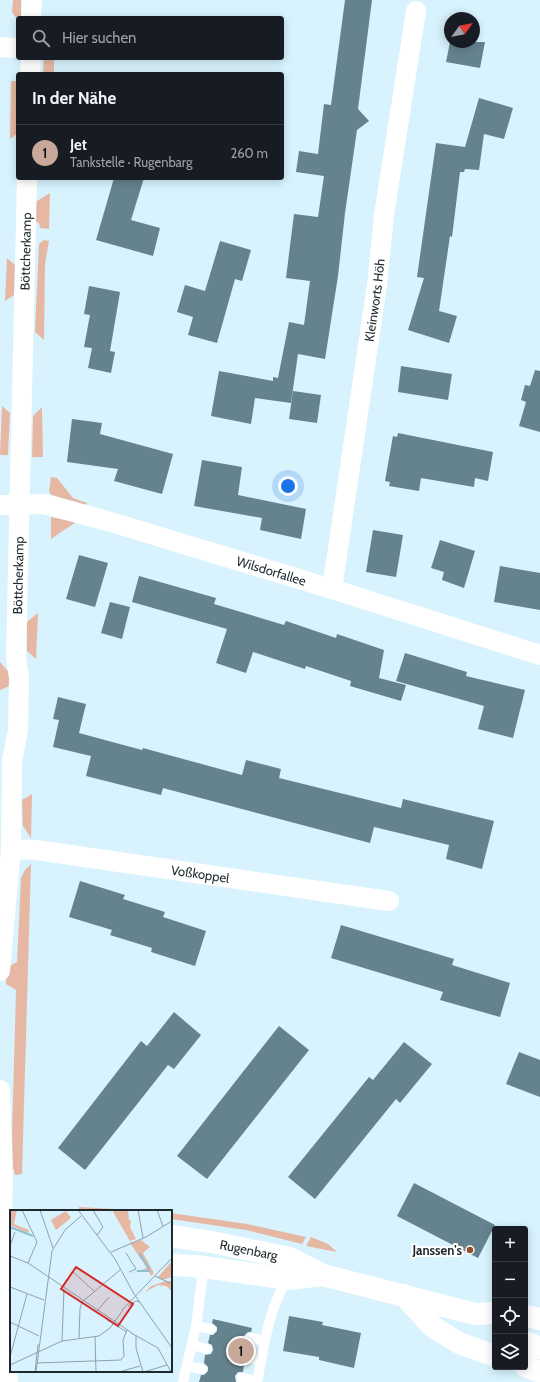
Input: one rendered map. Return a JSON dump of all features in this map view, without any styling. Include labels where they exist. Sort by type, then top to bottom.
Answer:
[{"type":"main road","name":"Rugenbarg","points":[[172,1236],[211,1242],[290,1258],[323,1275],[485,1313],[492,1324]]},
{"type":"main road","name":"Rugenbarg","points":[[172,1265],[196,1266],[288,1279],[323,1275]]},
{"type":"main road","points":[[404,1295],[433,1327],[459,1343],[492,1355]]},
{"type":"main road","points":[[528,1317],[540,1319]]},
{"type":"main road","points":[[528,1343],[540,1348]]},
{"type":"main road","points":[[528,1367],[540,1372]]},
{"type":"street","points":[[31,16],[32,0]]},
{"type":"street","name":"Kleinworts Höh","points":[[332,589],[377,285],[384,215],[416,11]]},
{"type":"street","points":[[0,47],[16,48]]},
{"type":"street","points":[[30,60],[30,72]]},
{"type":"street","name":"Böttcherkamp","points":[[0,971],[11,849],[12,761],[18,723],[19,678],[16,658],[9,504],[27,180]]},
{"type":"street","name":"Wilsdorfallee","points":[[9,504],[44,504],[104,520],[332,589],[540,655]]},
{"type":"street","name":"Voßkoppel","points":[[11,849],[36,850],[389,901]]},
{"type":"street","points":[[0,1090],[4,1219],[0,1256],[0,1284]]},
{"type":"street","points":[[0,1296],[8,1382]]},
{"type":"lane","points":[[184,1382],[196,1326],[202,1280],[196,1266]]},
{"type":"lane","points":[[241,1378],[257,1382],[265,1341],[280,1291],[288,1279]]},
{"type":"lane","points":[[196,1326],[211,1329]]},
{"type":"lane","points":[[250,1338],[265,1341]]},
{"type":"lane","points":[[192,1345],[207,1349]]},
{"type":"lane","points":[[246,1357],[261,1360]]},
{"type":"lane","points":[[187,1366],[202,1369]]},
{"type":"shaded area","points":[[13,0],[21,0],[21,16],[16,16],[16,18],[12,12]]},
{"type":"shaded area","points":[[44,60],[54,60],[54,72],[43,72]]},
{"type":"shaded area","points":[[11,81],[16,81],[16,134],[10,139]]},
{"type":"shaded area","points":[[50,193],[49,229],[40,228],[39,223],[32,220],[32,204]]},
{"type":"shaded area","points":[[44,240],[49,241],[45,264],[44,340],[35,332],[39,244]]},
{"type":"shaded area","points":[[7,258],[15,265],[14,295],[5,301]]},
{"type":"shaded area","points":[[2,406],[10,413],[8,455],[0,455]]},
{"type":"shaded area","points":[[42,407],[43,457],[32,457],[33,416]]},
{"type":"shaded area","points":[[51,477],[57,478],[73,498],[87,503],[86,505],[52,495],[49,492]]},
{"type":"shaded area","points":[[51,517],[76,522],[51,539]]},
{"type":"shaded area","points":[[38,613],[36,659],[27,651],[27,622]]},
{"type":"shaded area","points":[[0,662],[12,676],[12,685],[0,690]]},
{"type":"shaded area","points":[[32,794],[31,838],[23,826],[22,800]]},
{"type":"shaded area","points":[[31,864],[22,1174],[15,1175],[13,1167],[12,1134],[16,990],[6,984],[6,968],[17,962],[21,878],[25,870]]},
{"type":"shaded area","points":[[79,1207],[133,1210],[79,1210]]},
{"type":"shaded area","points":[[172,1213],[247,1224],[306,1237],[302,1244],[246,1230],[172,1219]]},
{"type":"shaded area","points":[[311,1237],[328,1244],[337,1252],[306,1246]]},
{"type":"building","points":[[345,0],[372,0],[358,109],[369,121],[357,130],[338,276],[325,359],[298,354],[291,403],[255,398],[251,424],[211,416],[219,371],[273,381],[273,377],[278,378],[289,322],[304,325],[310,281],[286,278],[294,214],[318,217],[324,176],[296,172],[299,151],[318,154],[324,104],[331,105]]},
{"type":"building","points":[[480,42],[485,42],[480,68],[446,62],[449,48],[480,48]]},
{"type":"building","points":[[479,98],[513,108],[504,139],[484,134],[479,170],[465,169],[464,172],[460,172],[452,237],[450,236],[439,311],[457,316],[449,343],[408,330],[424,278],[417,277],[436,143],[465,147]]},
{"type":"building","points":[[113,180],[143,180],[131,220],[160,228],[153,256],[96,240]]},
{"type":"building","points":[[220,241],[251,250],[242,281],[235,279],[217,343],[188,335],[193,317],[177,312],[185,285],[205,291]]},
{"type":"building","points":[[89,286],[120,292],[110,351],[115,352],[111,373],[88,368],[92,348],[84,347],[90,315],[84,314]]},
{"type":"building","points":[[401,366],[452,374],[448,400],[398,392]]},
{"type":"building","points":[[535,370],[540,371],[540,432],[519,426],[526,402],[521,400],[525,385],[530,386]]},
{"type":"building","points":[[293,391],[321,395],[317,423],[289,419]]},
{"type":"building","points":[[72,419],[102,423],[100,434],[173,454],[162,494],[114,481],[118,469],[67,462]]},
{"type":"building","points":[[398,433],[493,452],[488,481],[475,478],[474,487],[421,478],[419,491],[389,486],[390,482],[385,481],[393,436],[397,437]]},
{"type":"building","points":[[202,460],[242,467],[238,495],[306,509],[301,539],[260,530],[262,518],[194,506]]},
{"type":"building","points":[[373,530],[403,535],[396,577],[366,572]]},
{"type":"building","points":[[440,540],[475,551],[464,588],[442,580],[444,572],[431,568]]},
{"type":"building","points":[[79,555],[108,563],[95,607],[66,599]]},
{"type":"building","points":[[500,566],[540,573],[540,610],[494,602]]},
{"type":"building","points":[[139,576],[216,598],[214,604],[284,625],[286,621],[336,638],[337,634],[384,650],[379,678],[406,685],[401,701],[350,686],[351,681],[306,666],[305,669],[253,652],[246,673],[216,663],[227,629],[132,602]]},
{"type":"building","points":[[110,602],[130,607],[122,639],[101,633]]},
{"type":"building","points":[[405,653],[467,672],[466,676],[525,690],[513,738],[478,729],[484,706],[396,681]]},
{"type":"building","points":[[58,697],[86,704],[79,733],[142,750],[143,748],[242,775],[246,760],[281,769],[279,778],[401,808],[403,799],[494,821],[482,869],[446,859],[449,845],[374,827],[370,843],[163,788],[161,795],[86,776],[91,756],[53,747],[59,720],[53,719]]},
{"type":"building","points":[[80,881],[125,895],[123,899],[165,912],[163,917],[206,931],[195,966],[151,952],[152,948],[110,935],[112,930],[69,917]]},
{"type":"building","points":[[341,925],[454,959],[452,965],[510,983],[500,1017],[440,1000],[443,992],[331,958]]},
{"type":"building","points":[[174,1012],[201,1035],[174,1069],[168,1065],[85,1170],[58,1148],[141,1041],[147,1046]]},
{"type":"building","points":[[279,1026],[309,1050],[207,1179],[177,1156]]},
{"type":"building","points":[[404,1042],[432,1064],[400,1103],[396,1099],[315,1199],[288,1177],[369,1077],[373,1080]]},
{"type":"building","points":[[519,1052],[540,1060],[540,1097],[506,1084]]},
{"type":"building","points":[[414,1183],[495,1225],[492,1226],[492,1231],[478,1258],[397,1216]]},
{"type":"building","points":[[289,1316],[323,1322],[322,1325],[361,1333],[354,1368],[319,1360],[319,1357],[283,1351]]},
{"type":"building","points":[[213,1319],[252,1328],[251,1332],[248,1332],[244,1336],[244,1340],[249,1344],[247,1351],[244,1351],[240,1355],[240,1359],[244,1363],[243,1372],[238,1372],[235,1376],[236,1382],[199,1382],[201,1375],[204,1375],[208,1371],[208,1367],[204,1363],[205,1355],[211,1354],[213,1350],[212,1345],[208,1343],[210,1335],[213,1335],[217,1331],[217,1327],[212,1323]]},
{"type":"place","name":"Janssen's","points":[[470,1250]]},
{"type":"place","name":"Jet","points":[[241,1351]]}]
